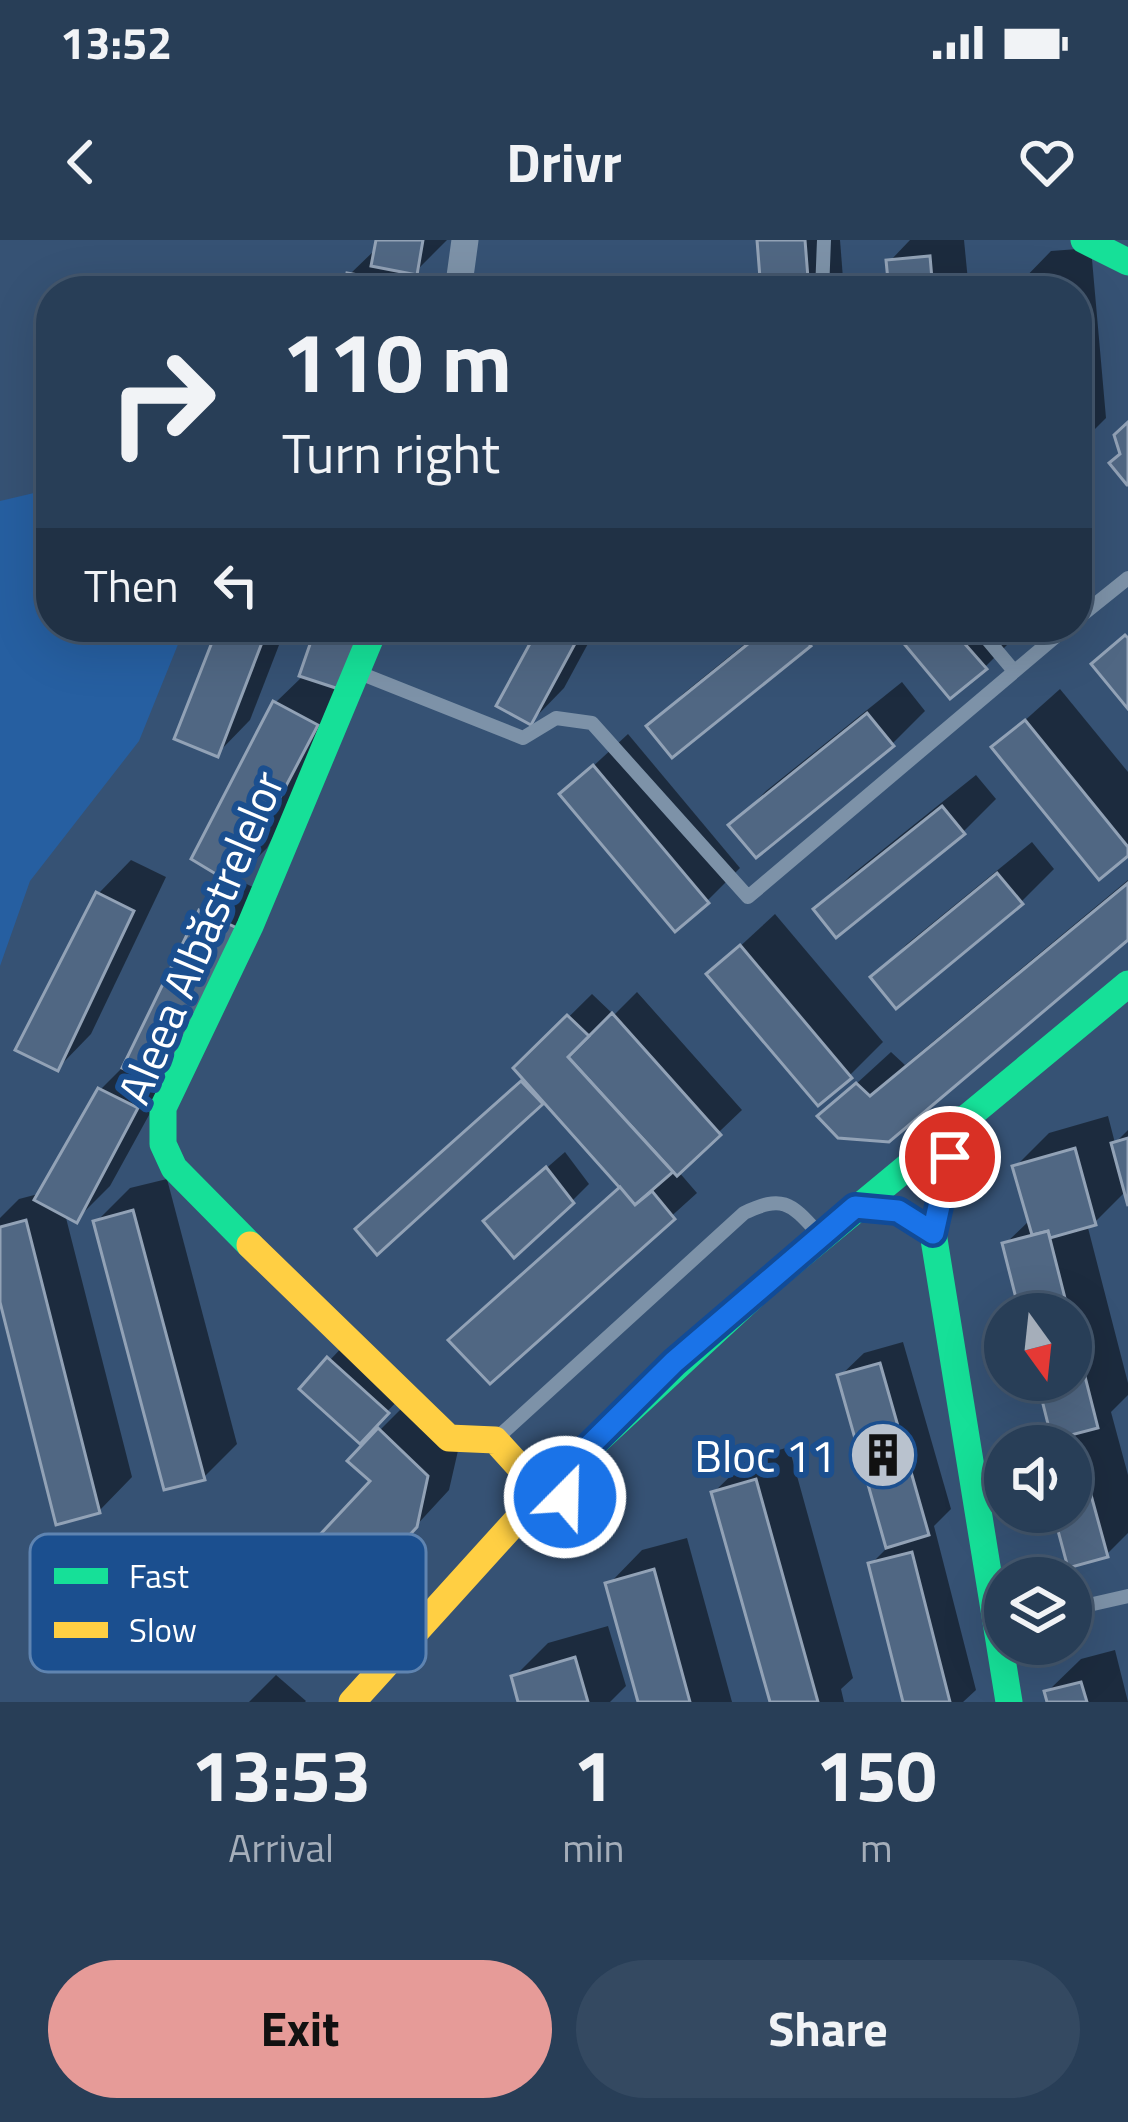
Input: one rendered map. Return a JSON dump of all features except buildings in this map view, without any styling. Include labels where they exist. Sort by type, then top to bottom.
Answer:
[{"type":"street","points":[[460,276],[465,240]]},
{"type":"street","points":[[1084,240],[1128,262]]},
{"type":"street","name":"Aleea Albăstrelelor","points":[[369,642],[250,926],[164,1108],[159,1133],[165,1156],[180,1176],[449,1438],[495,1440]]},
{"type":"street","points":[[559,1476],[674,1362],[958,1120],[1128,984]]},
{"type":"street","points":[[958,1120],[933,1233],[989,1557]]},
{"type":"street","points":[[855,1207],[898,1211],[933,1233]]},
{"type":"street","points":[[495,1440],[527,1475]]},
{"type":"street","points":[[537,1469],[559,1476],[565,1497],[559,1507],[537,1514],[527,1508],[520,1486],[527,1475],[537,1469]]},
{"type":"street","points":[[426,1620],[527,1508]]},
{"type":"street","points":[[1005,1665],[1009,1702]]},
{"type":"street","points":[[352,1702],[379,1672]]},
{"type":"lane","points":[[823,276],[824,240]]},
{"type":"lane","points":[[1092,607],[1128,578]]},
{"type":"lane","points":[[990,642],[1014,671]]},
{"type":"lane","points":[[357,672],[524,738],[556,718],[592,723],[748,897],[1049,642]]},
{"type":"lane","points":[[495,1440],[744,1213],[769,1202],[794,1206],[821,1235]]},
{"type":"lane","points":[[1092,1604],[1128,1595]]},
{"type":"shaded area","points":[[36,493],[36,642],[179,642],[139,741],[30,881],[0,966],[0,501]]},
{"type":"traffic: fast","points":[[1084,240],[1128,262]]},
{"type":"traffic: fast","points":[[250,1245],[174,1168],[163,1144],[163,1108],[250,926],[369,642]]},
{"type":"traffic: fast","points":[[559,1476],[766,1284],[1128,984]]},
{"type":"traffic: fast","points":[[958,1120],[933,1233],[1009,1702]]},
{"type":"traffic: slow","points":[[250,1245],[449,1438],[495,1440],[527,1475]]},
{"type":"traffic: slow","points":[[426,1620],[527,1509]]},
{"type":"traffic: slow","points":[[352,1702],[379,1672]]},
{"type":"place","name":"Bloc 11","points":[[883,1455]]},
{"type":"route","points":[[565,1497],[559,1476],[674,1362],[855,1207],[898,1211],[933,1233],[950,1157]]}]
